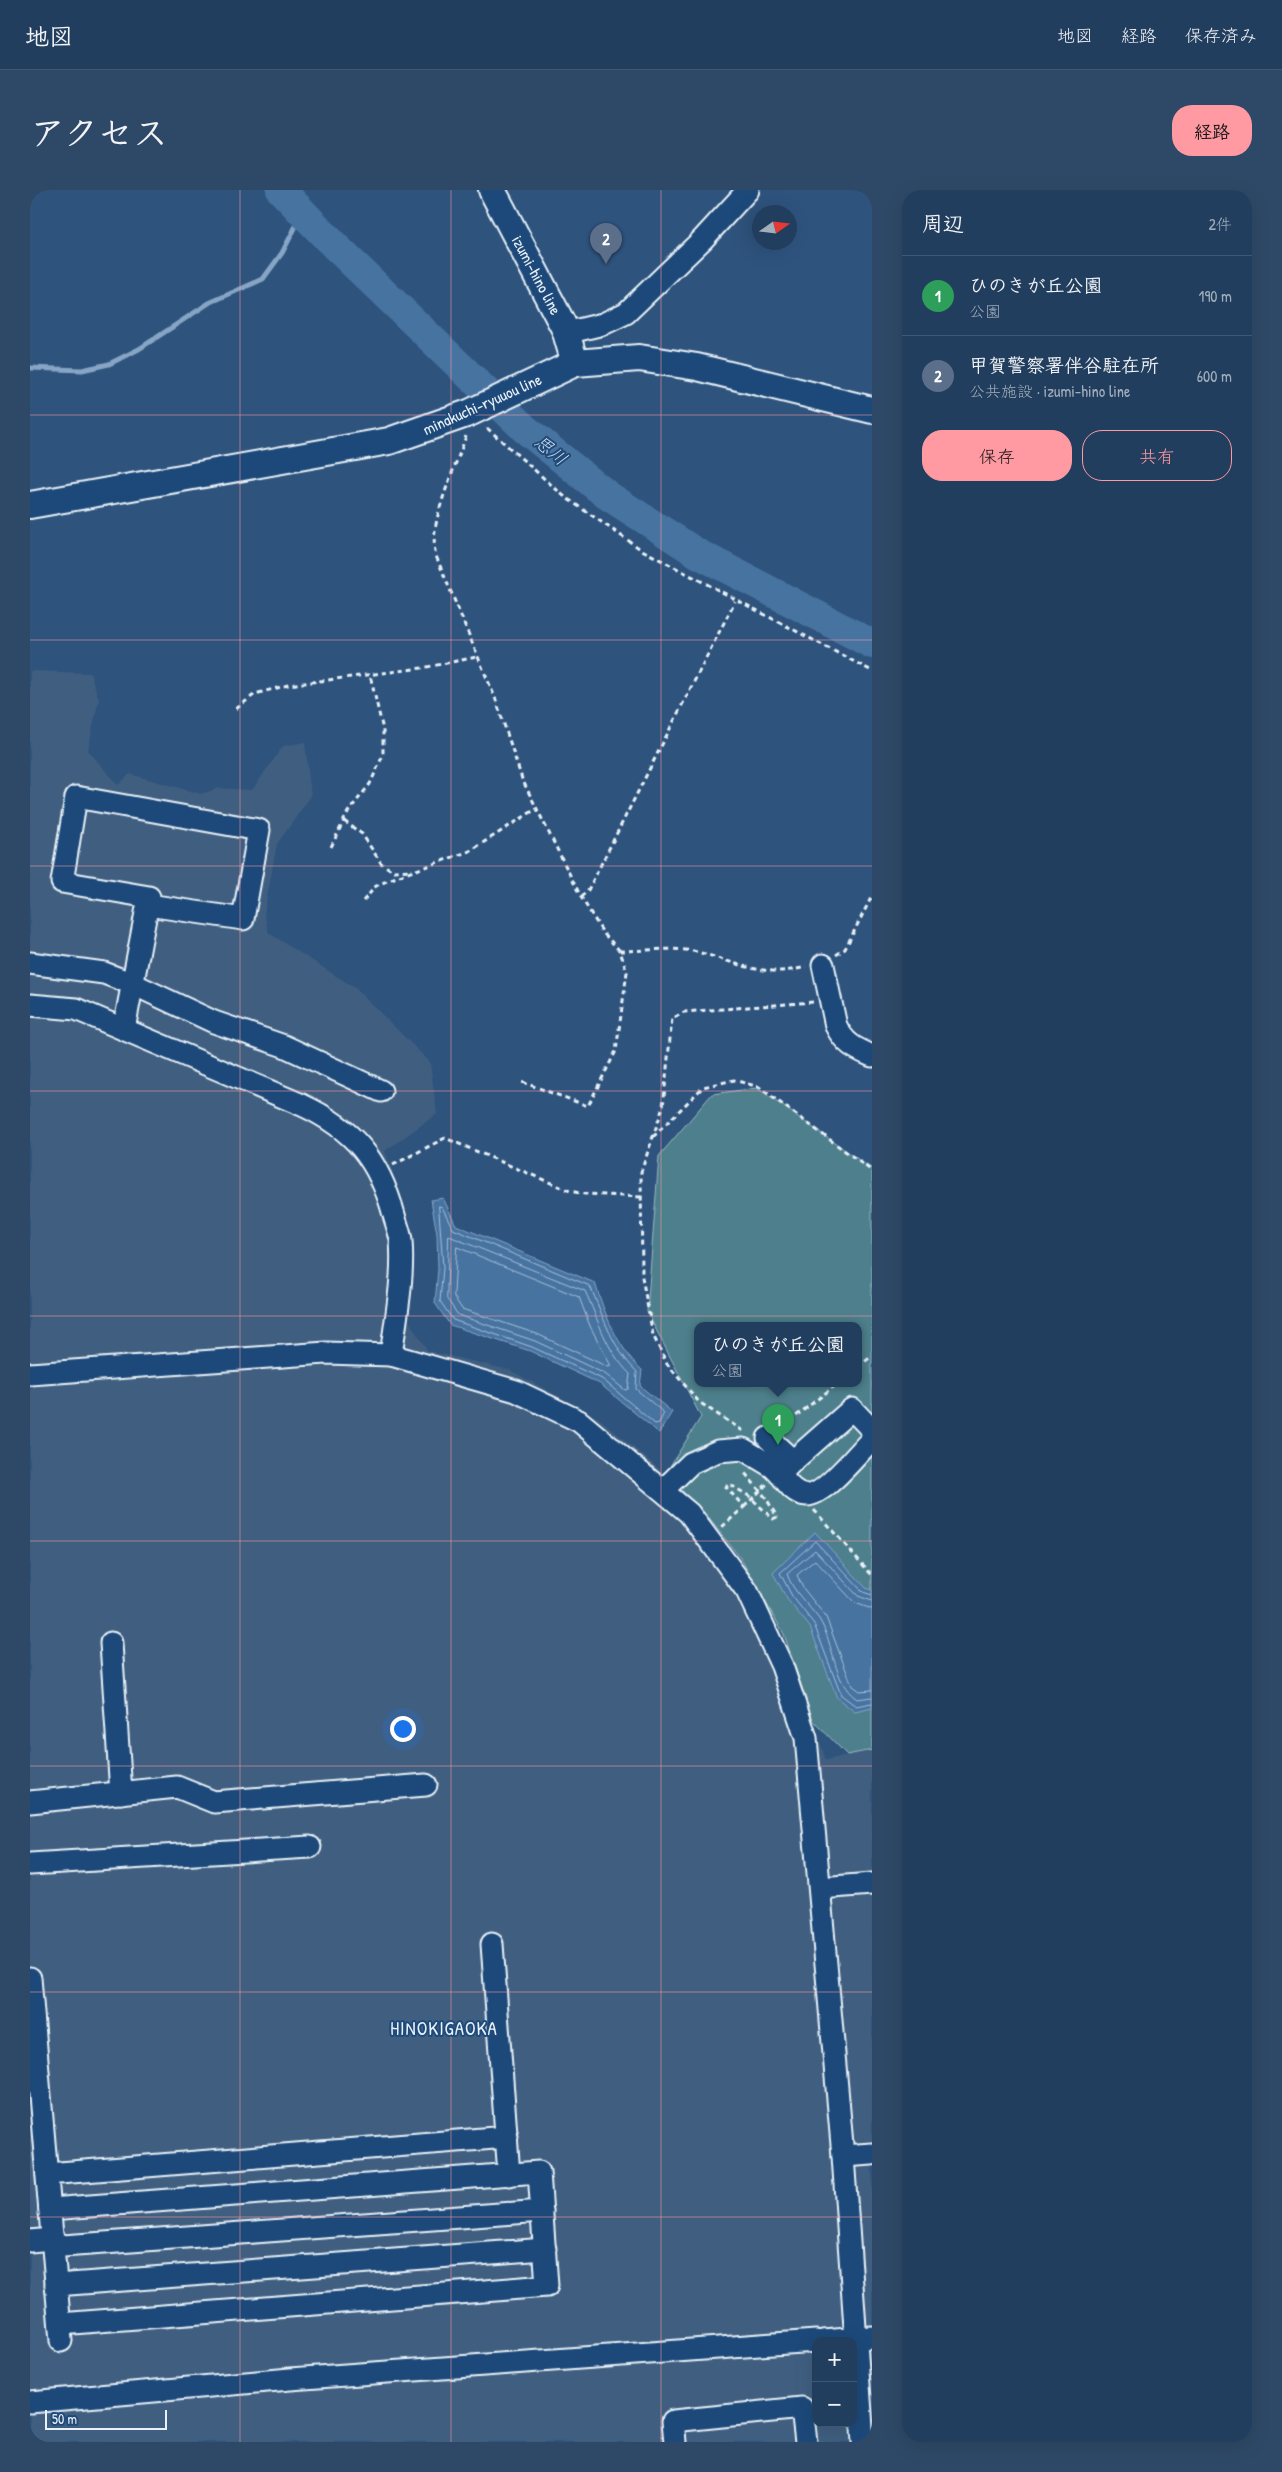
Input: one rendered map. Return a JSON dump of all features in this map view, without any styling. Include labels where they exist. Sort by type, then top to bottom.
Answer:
[{"type":"main road","name":"izumi-hino line","points":[[492,190],[566,333],[575,363]]},
{"type":"main road","name":"minakuchi-ryuuou line","points":[[30,505],[359,448],[407,435],[473,410],[575,363],[639,358],[697,367],[872,410]]},
{"type":"street","points":[[566,333],[603,324],[626,314],[703,238],[748,190]]},
{"type":"street","points":[[124,1029],[149,897],[62,882],[76,797],[259,830],[243,919],[148,904]]},
{"type":"street","points":[[30,962],[104,973],[133,984],[214,1022],[284,1046],[381,1091]]},
{"type":"street","points":[[823,964],[836,1026],[844,1041],[872,1056]]},
{"type":"street","points":[[30,1005],[76,1008],[324,1115],[345,1131],[363,1149],[379,1172],[388,1190],[401,1240],[399,1284],[391,1355]]},
{"type":"street","points":[[30,1374],[326,1353],[391,1355],[516,1391],[579,1421],[689,1513],[747,1591],[782,1666],[806,1738],[843,2156],[863,2338],[863,2442]]},
{"type":"street","points":[[781,1472],[852,1409],[872,1430]]},
{"type":"street","points":[[768,1438],[781,1472],[793,1490],[807,1495],[820,1492],[872,1439]]},
{"type":"street","points":[[662,1490],[690,1463],[718,1451],[743,1449],[781,1472]]},
{"type":"street","points":[[110,1643],[121,1793]]},
{"type":"street","points":[[30,1802],[177,1788],[214,1802],[426,1785]]},
{"type":"street","points":[[30,1864],[310,1847]]},
{"type":"street","points":[[820,1888],[872,1884]]},
{"type":"street","points":[[492,1944],[510,2175]]},
{"type":"street","points":[[30,1978],[36,2118],[47,2174],[60,2333],[547,2286],[539,2172],[50,2209]]},
{"type":"street","points":[[47,2174],[507,2136]]},
{"type":"street","points":[[843,2156],[872,2154]]},
{"type":"street","points":[[30,2241],[52,2239],[63,2246],[542,2211]]},
{"type":"street","points":[[56,2285],[545,2249]]},
{"type":"street","points":[[30,2402],[290,2379],[812,2341]]},
{"type":"street","points":[[675,2442],[673,2421],[802,2408],[806,2442]]},
{"type":"path","points":[[522,1082],[588,1106],[616,1051],[627,972],[620,951],[603,933],[581,897],[536,809],[522,778],[496,700],[440,570],[433,546],[436,521],[466,436],[473,410],[565,497],[642,550],[735,601],[872,671]]},
{"type":"path","points":[[581,897],[588,890],[735,601]]},
{"type":"path","points":[[236,709],[256,694],[288,685],[422,668],[477,656]]},
{"type":"path","points":[[331,847],[344,821],[370,784],[383,755],[384,730],[370,675]]},
{"type":"path","points":[[363,902],[376,886],[417,869],[470,851],[536,809]]},
{"type":"path","points":[[344,821],[362,834],[381,863],[393,871],[417,869]]},
{"type":"path","points":[[620,951],[691,950],[751,969],[769,971],[795,970],[823,964],[845,949],[872,896]]},
{"type":"path","points":[[829,993],[811,1003],[684,1012],[672,1019],[663,1107],[641,1172],[642,1277],[653,1335],[667,1364],[699,1402],[745,1432],[768,1438],[833,1387]]},
{"type":"path","points":[[653,1137],[703,1087],[734,1080],[759,1087],[872,1171]]},
{"type":"path","points":[[379,1172],[445,1138],[570,1191],[585,1194],[642,1197]]},
{"type":"path","points":[[862,1365],[872,1356]]},
{"type":"path","points":[[740,1468],[766,1498],[777,1517],[773,1519],[752,1499],[729,1484],[726,1487],[744,1507]]},
{"type":"path","points":[[716,1533],[781,1472]]},
{"type":"path","points":[[811,1506],[820,1519],[872,1575]]},
{"type":"shaded area","points":[[30,671],[90,673],[99,699],[88,750],[118,785],[130,774],[201,794],[219,788],[252,790],[283,746],[305,742],[311,796],[277,844],[264,914],[269,933],[355,988],[430,1062],[437,1114],[385,1151],[405,1205],[412,1237],[407,1318],[428,1351],[510,1370],[600,1419],[665,1474],[704,1512],[741,1559],[784,1634],[826,1760],[872,1750],[872,2442],[30,2442]]},
{"type":"green space","points":[[757,1088],[872,1169],[872,1750],[847,1755],[813,1720],[784,1634],[741,1559],[704,1512],[665,1474],[701,1417],[647,1312],[659,1156],[712,1094]]},
{"type":"water","points":[[443,1198],[456,1225],[595,1283],[613,1330],[633,1361],[642,1370],[640,1386],[672,1412],[659,1433],[600,1384],[530,1351],[450,1325],[435,1303],[438,1269],[437,1234],[431,1200]]},
{"type":"water","points":[[815,1532],[866,1588],[872,1590],[872,1708],[855,1712],[837,1698],[810,1627],[787,1599],[773,1573]]},
{"type":"waterway","name":"思川","points":[[281,190],[336,247],[525,429],[607,495],[697,553],[872,644]]},
{"type":"waterway","points":[[30,368],[82,370],[109,364],[139,349],[209,303],[263,279],[282,253],[296,226],[292,201]]},
{"type":"place","name":"甲賀警察署伴谷駐在所","points":[[606,264]]},
{"type":"place","name":"ひのきが丘公園","points":[[778,1445]]},
{"type":"district","name":"HINOKIGAOKA","points":[[444,2028]]}]
